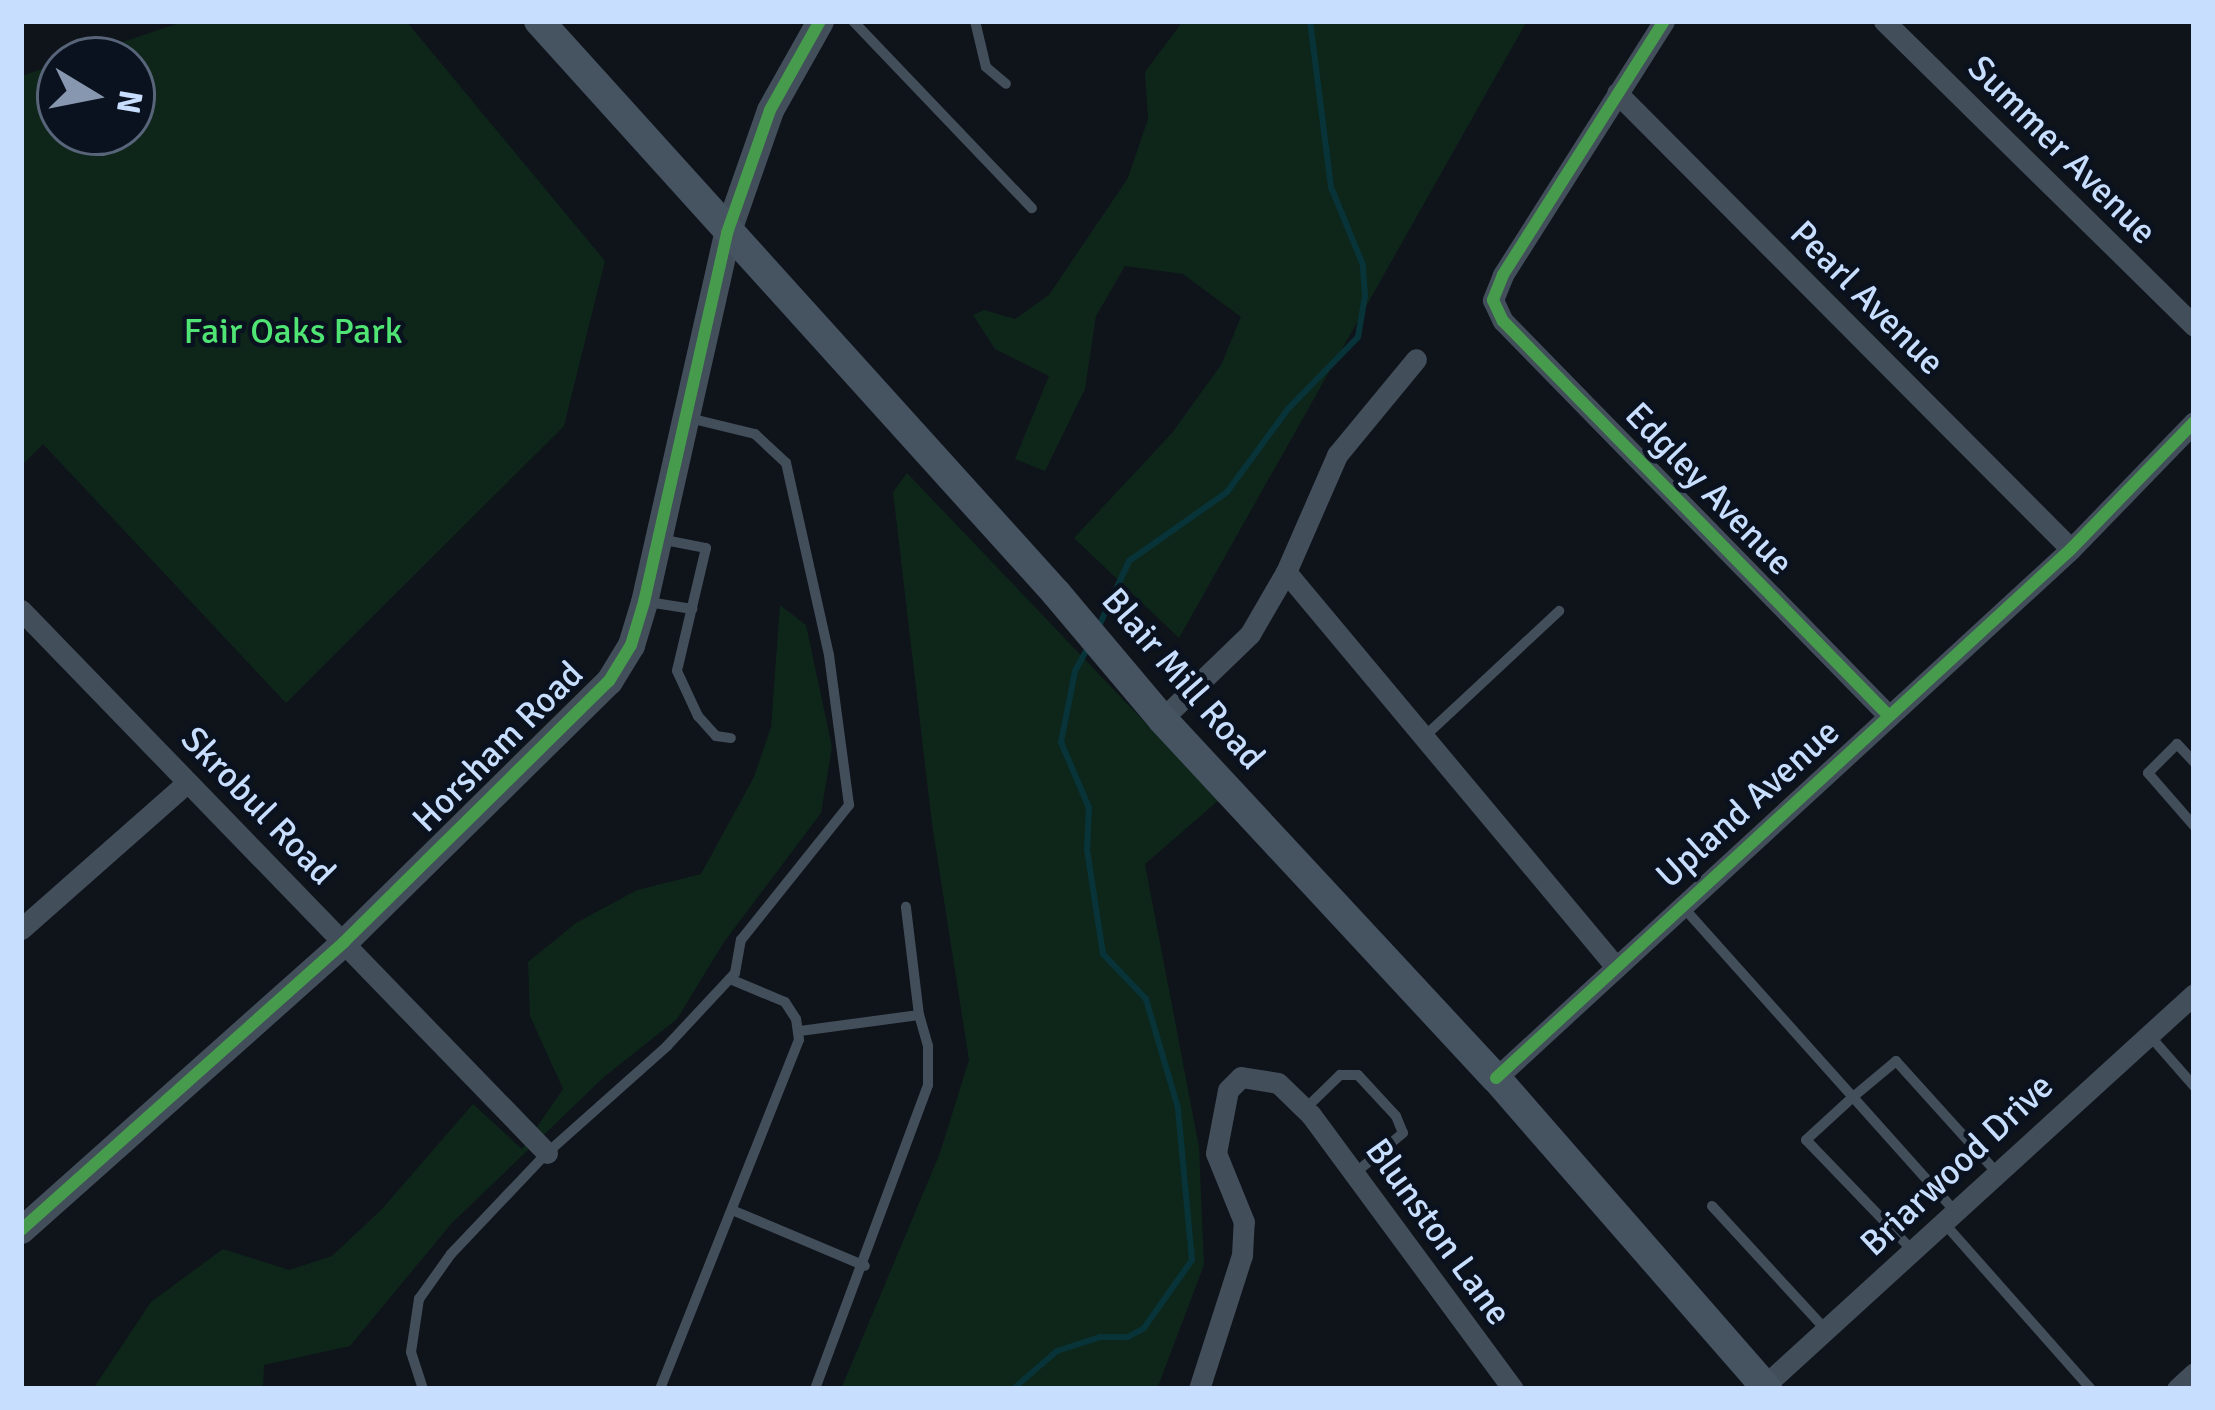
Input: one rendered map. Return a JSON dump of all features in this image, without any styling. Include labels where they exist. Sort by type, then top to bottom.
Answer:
[{"type":"main road","name":"Blair Mill Road","points":[[539,21],[1055,593],[1162,719],[1496,1078],[1766,1387]]},
{"type":"street","name":"Horsham Road","points":[[21,1230],[344,942],[609,681],[631,645],[644,602],[727,233],[770,110],[820,21]]},
{"type":"street","points":[[1617,93],[1664,21]]},
{"type":"street","name":"Summer Avenue","points":[[1884,21],[2194,326]]},
{"type":"street","name":"Edgley Avenue","points":[[1617,93],[1503,275],[1493,300],[1503,321],[1889,716]]},
{"type":"street","name":"Pearl Avenue","points":[[1617,93],[2071,549]]},
{"type":"street","points":[[1162,719],[1250,634],[1286,572],[1337,455],[1416,359]]},
{"type":"street","name":"Upland Avenue","points":[[1496,1078],[2071,549],[2194,422]]},
{"type":"street","points":[[1286,572],[1616,967]]},
{"type":"street","name":"Skrobul Road","points":[[23,615],[548,1153]]},
{"type":"street","points":[[21,929],[188,782]]},
{"type":"street","name":"Briarwood Drive","points":[[1766,1387],[2194,994]]},
{"type":"street","points":[[1199,1389],[1242,1255],[1244,1222],[1216,1153],[1228,1090],[1241,1077],[1278,1083],[1308,1112]]},
{"type":"street","name":"Blunston Lane","points":[[1308,1112],[1513,1389]]},
{"type":"street","points":[[2176,1389],[2194,1373]]},
{"type":"lane","points":[[853,21],[1032,208]]},
{"type":"lane","points":[[975,21],[986,67],[1006,84]]},
{"type":"lane","points":[[423,1389],[411,1352],[419,1299],[451,1254],[548,1153],[667,1046],[730,979],[741,940],[849,805],[829,655],[786,463],[755,434],[686,417]]},
{"type":"lane","points":[[660,539],[706,548],[676,671],[698,716],[716,736],[730,738]]},
{"type":"lane","points":[[644,602],[692,609]]},
{"type":"lane","points":[[1424,737],[1559,611]]},
{"type":"lane","points":[[2194,762],[2177,744],[2148,773],[2194,826]]},
{"type":"lane","points":[[1681,905],[1853,1097],[2091,1389]]},
{"type":"lane","points":[[815,1389],[865,1266],[928,1085],[928,1046],[919,1015],[906,907]]},
{"type":"lane","points":[[660,1389],[790,1070],[800,1031],[785,1002],[730,979]]},
{"type":"lane","points":[[800,1031],[919,1015]]},
{"type":"lane","points":[[2147,1034],[2194,1087]]},
{"type":"lane","points":[[1913,1251],[1806,1141],[1853,1097],[1896,1061],[1998,1174]]},
{"type":"lane","points":[[1308,1112],[1340,1075],[1358,1075],[1396,1116],[1403,1133],[1354,1174]]},
{"type":"lane","points":[[1712,1206],[1826,1330]]},
{"type":"lane","points":[[732,1210],[865,1266]]},
{"type":"green space","name":"Fair Oaks Park","points":[[185,21],[406,21],[605,261],[564,426],[286,703],[43,444],[21,466],[21,76],[36,71],[36,156],[156,156],[156,36],[140,36]]},
{"type":"green space","points":[[1183,21],[1527,21],[1179,638],[1074,538],[1172,433],[1221,365],[1241,317],[1183,274],[1125,266],[1096,316],[1085,389],[1045,471],[1015,459],[1049,376],[995,349],[973,315],[984,310],[1015,319],[1049,295],[1128,178],[1148,119],[1145,72]]},
{"type":"green space","points":[[907,473],[1219,800],[1145,864],[1199,1147],[1204,1265],[1157,1389],[841,1389],[940,1153],[969,1060],[932,824],[893,492]]},
{"type":"green space","points":[[780,605],[806,625],[832,747],[821,813],[724,942],[677,1019],[604,1077],[451,1224],[350,1346],[264,1365],[263,1389],[93,1389],[151,1302],[223,1249],[289,1270],[332,1256],[382,1209],[473,1104],[522,1149],[563,1089],[530,1016],[528,962],[576,923],[637,890],[701,874],[754,777],[771,727]]},
{"type":"waterway","points":[[1099,626],[1129,561],[1227,492],[1288,409],[1358,337],[1365,296],[1363,265],[1331,187],[1310,21]]},
{"type":"waterway","points":[[1013,1389],[1057,1351],[1100,1337],[1128,1337],[1144,1328],[1192,1260],[1178,1108],[1146,999],[1103,954],[1087,850],[1089,808],[1061,742],[1075,671],[1087,649]]},
{"type":"cycle path","points":[[21,1230],[344,942],[609,681],[631,645],[644,602],[727,233],[770,110],[820,21]]},
{"type":"cycle path","points":[[1664,21],[1503,275],[1493,300],[1503,321],[1889,716]]},
{"type":"cycle path","points":[[1496,1078],[2071,549],[2194,422]]}]
